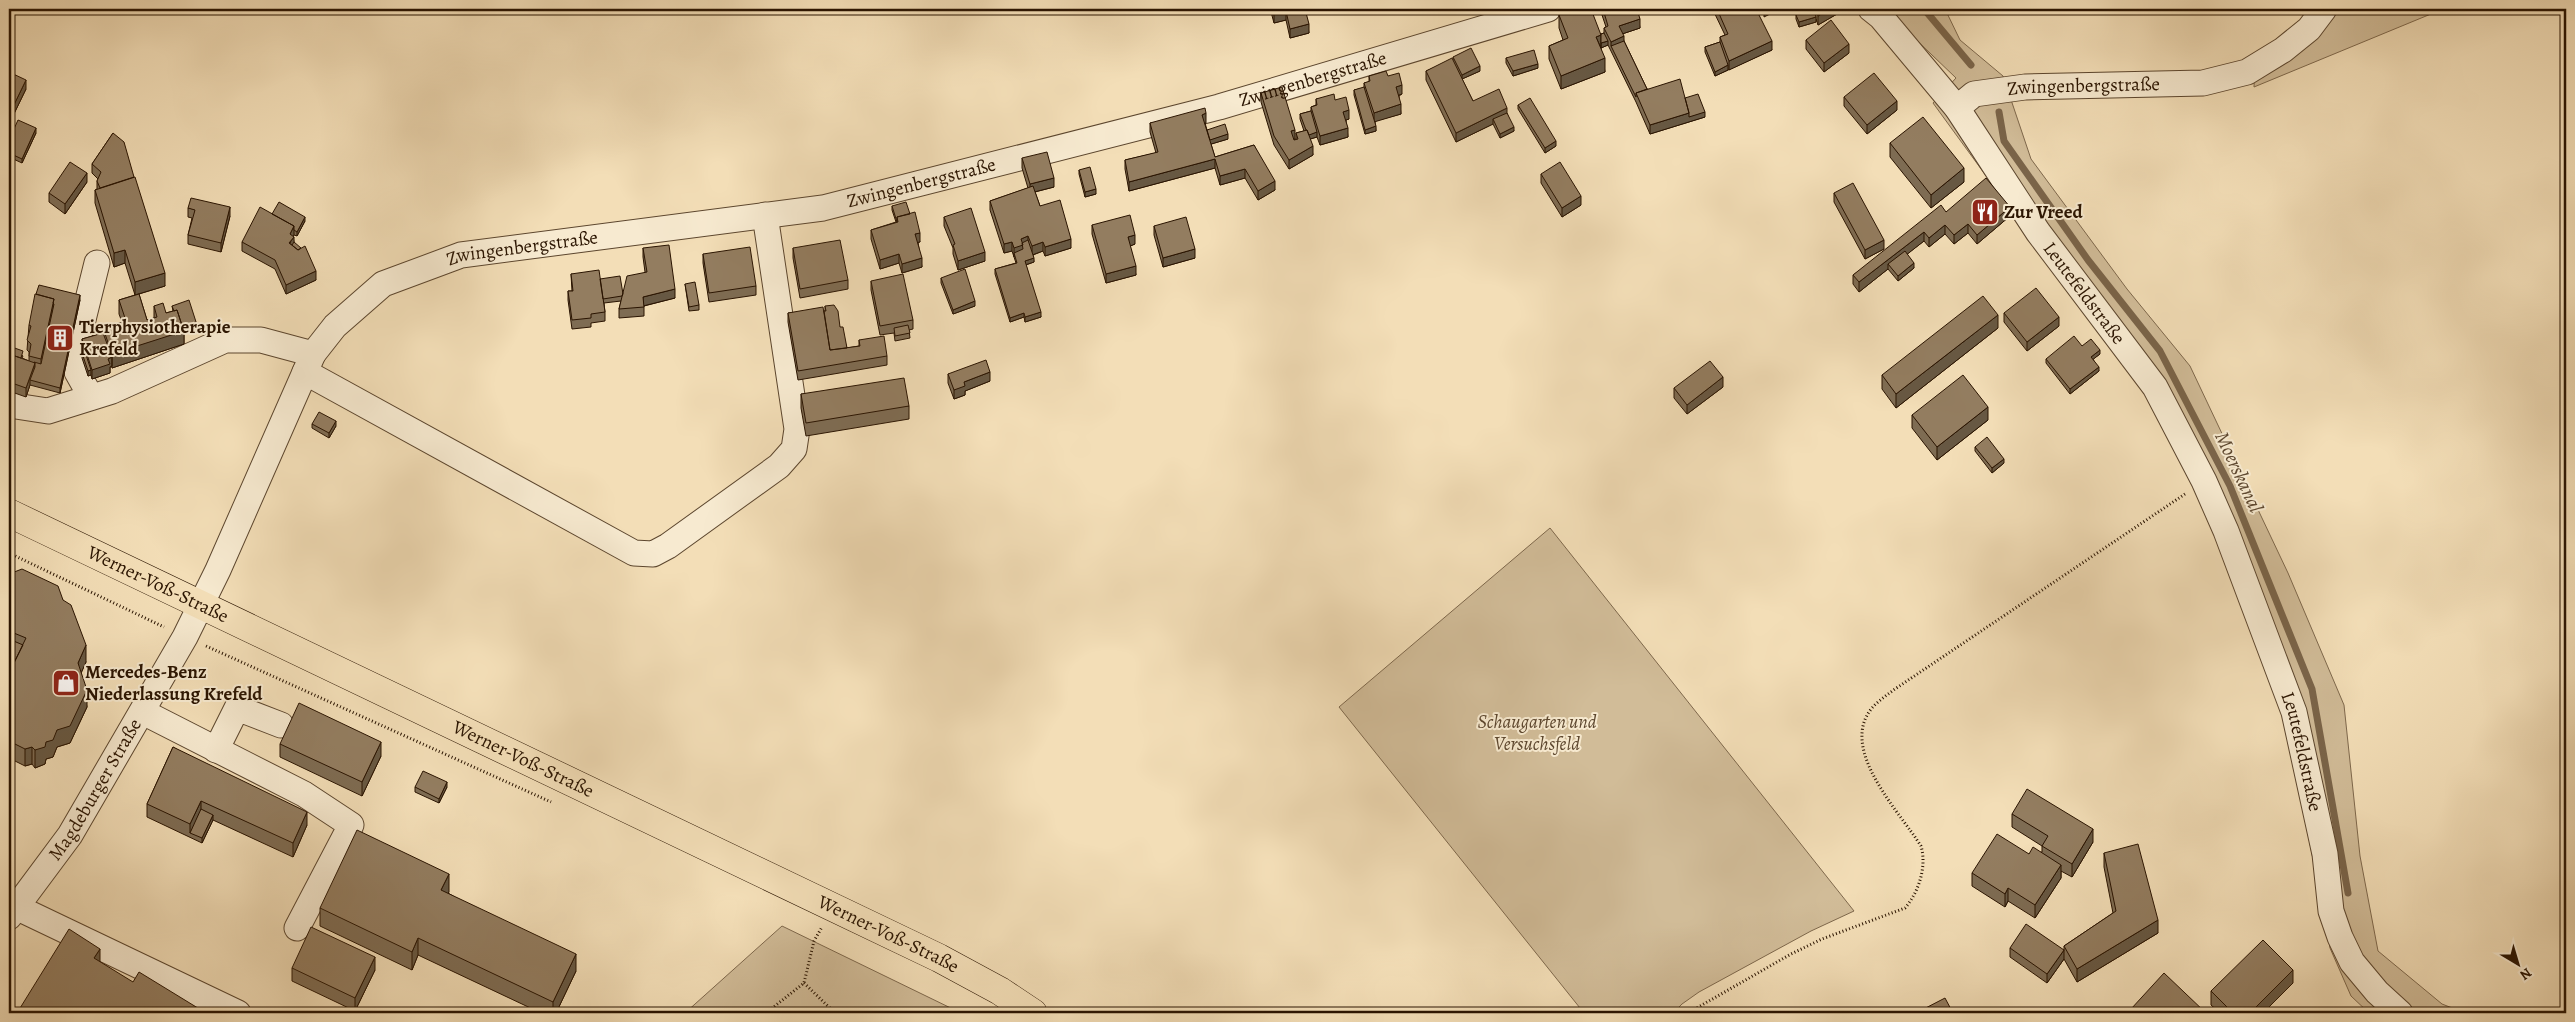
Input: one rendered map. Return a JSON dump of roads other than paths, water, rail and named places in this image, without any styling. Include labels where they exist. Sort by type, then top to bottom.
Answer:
[{"type":"main road","name":"Werner-Voß-Straße","points":[[9,513],[201,604],[825,921],[939,958],[1000,991],[1033,1013]]},
{"type":"street","name":"Zwingenbergstraße","points":[[201,604],[309,363],[335,326],[383,284],[461,254],[823,208],[1219,107],[1548,9]]},
{"type":"street","points":[[1871,9],[1880,17],[1956,108]]},
{"type":"street","name":"Zwingenbergstraße","points":[[1956,108],[1974,94],[2025,87],[2203,84],[2247,72],[2283,50],[2309,29],[2324,9]]},
{"type":"street","name":"Leutefeldstraße","points":[[1956,108],[2038,232],[2156,387],[2204,481],[2226,531],[2294,712],[2325,854],[2331,911],[2340,937],[2352,962],[2377,992],[2400,1013]]},
{"type":"street","points":[[9,405],[48,411],[112,391],[225,340],[262,340],[309,363],[634,553],[653,554],[668,546],[779,466],[794,449],[797,429],[765,215]]},
{"type":"street","points":[[91,397],[77,372],[75,352],[97,263]]},
{"type":"street","name":"Magdeburger Straße","points":[[12,912],[70,834],[143,712],[201,604]]},
{"type":"street","points":[[216,750],[237,708],[281,725]]},
{"type":"street","points":[[143,712],[304,794],[351,825],[297,928]]},
{"type":"street","points":[[12,912],[238,1013]]},
{"type":"waterway","name":"Moerskanal","points":[[1924,9],[1971,65]]},
{"type":"waterway","name":"Moerskanal","points":[[1999,112],[2004,141],[2088,260],[2160,351],[2230,486],[2312,689],[2348,893]]},
{"type":"place","name":"Zur Vreed","points":[[1985,212]]},
{"type":"place","name":"Tierphysiotherapie Krefeld","points":[[60,338]]},
{"type":"place","name":"Mercedes-Benz Niederlassung Krefeld","points":[[66,683]]},
{"type":"park label","name":"Schaugarten und Versuchsfeld","points":[[1537,733]]}]
